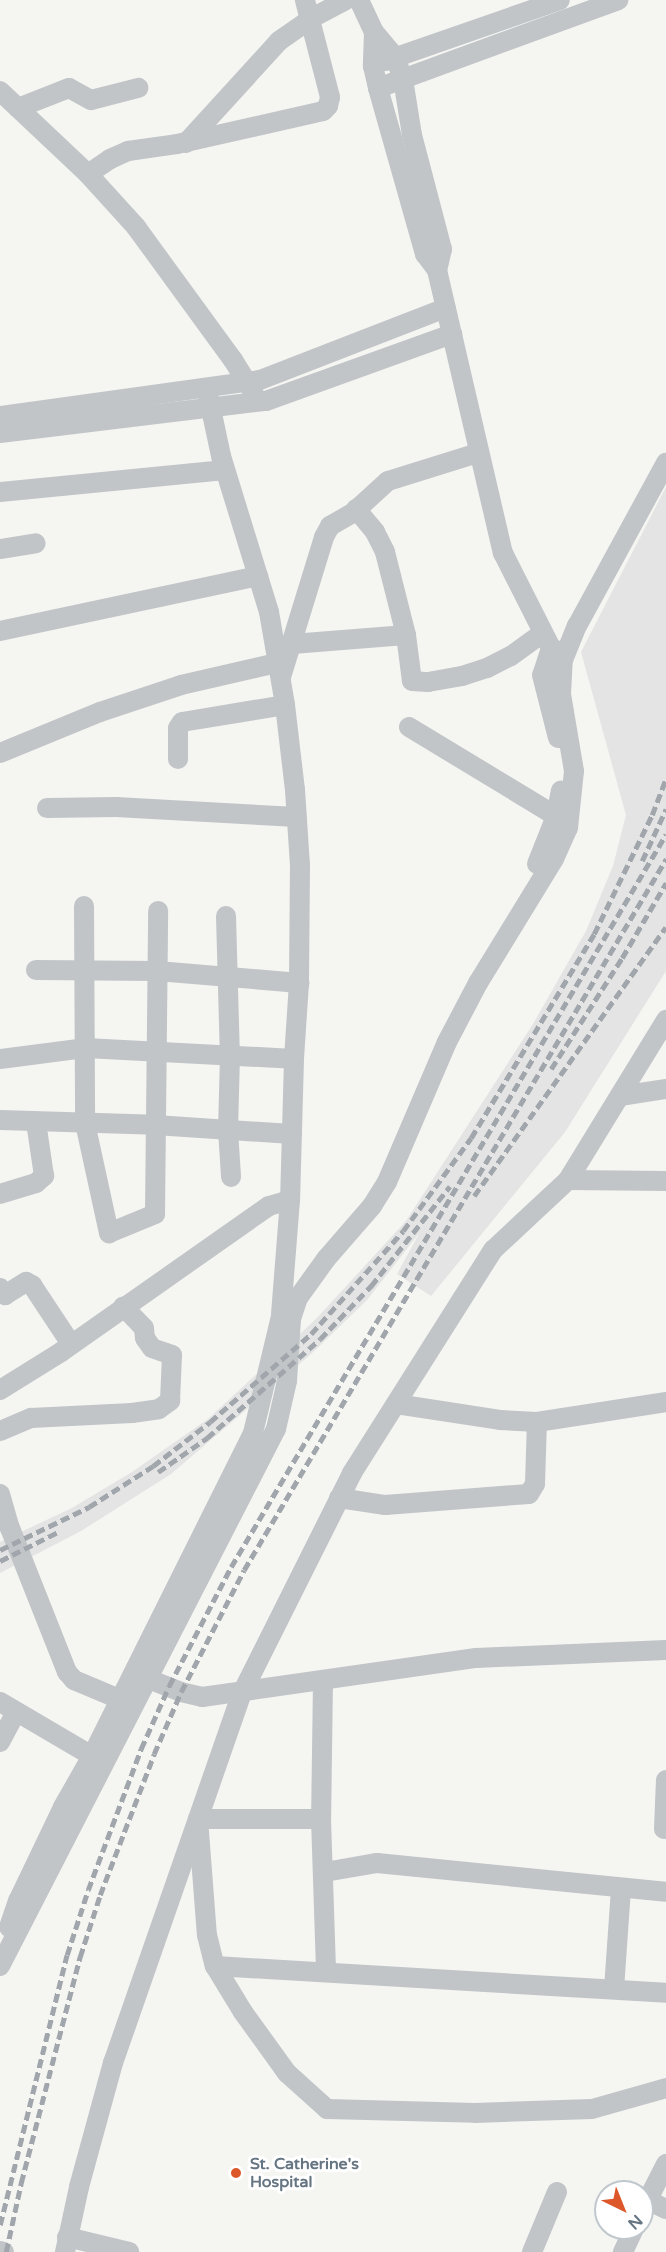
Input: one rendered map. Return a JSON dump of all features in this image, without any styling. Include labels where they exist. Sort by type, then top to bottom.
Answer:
[{"type":"street","points":[[186,143],[308,9],[346,0]]},
{"type":"street","points":[[359,0],[374,32],[395,57],[403,79],[412,135],[442,249],[437,270]]},
{"type":"street","points":[[374,66],[560,0]]},
{"type":"street","points":[[378,88],[618,0]]},
{"type":"street","points":[[88,174],[118,154],[186,143],[323,111],[328,106],[330,97],[308,9]]},
{"type":"street","points":[[0,1966],[276,1429],[287,1381],[291,1319],[298,1298],[326,1259],[372,1206],[387,1182],[447,1042],[478,983],[554,859],[568,828],[574,771],[556,649],[503,553],[437,270],[424,254],[378,88],[374,66],[374,32]]},
{"type":"street","points":[[18,108],[69,88],[91,100],[138,88]]},
{"type":"street","points":[[0,91],[88,174],[136,226],[250,383],[258,402]]},
{"type":"street","points":[[0,416],[250,383],[446,308]]},
{"type":"street","points":[[0,433],[258,402],[311,387],[452,334]]},
{"type":"street","points":[[0,1953],[18,1901],[63,1807],[92,1756],[253,1433],[281,1315],[290,1200],[294,1059],[299,983],[300,865],[297,817],[285,705],[269,612],[225,470],[207,390]]},
{"type":"street","points":[[279,672],[292,644],[326,531],[388,481],[478,453]]},
{"type":"street","points":[[281,1315],[303,1272],[370,1191],[393,1148],[417,1083],[472,973],[542,856],[556,816],[565,767],[542,675],[556,649],[577,626],[666,463]]},
{"type":"street","points":[[0,492],[225,470]]},
{"type":"street","points":[[356,509],[375,532],[385,552],[406,635],[410,676],[417,683],[462,676],[487,668],[512,656],[556,649]]},
{"type":"street","points":[[0,549],[36,543]]},
{"type":"street","points":[[0,631],[258,576]]},
{"type":"street","points":[[292,644],[406,635]]},
{"type":"street","points":[[0,753],[100,712],[181,685],[279,672]]},
{"type":"street","points":[[178,759],[178,728],[182,722],[285,705]]},
{"type":"street","points":[[409,728],[556,816]]},
{"type":"street","points":[[47,808],[116,807],[297,817]]},
{"type":"street","points":[[84,906],[87,971],[85,1123],[109,1233],[155,1214],[158,910]]},
{"type":"street","points":[[226,916],[230,1055],[228,1130],[231,1177]]},
{"type":"street","points":[[36,970],[157,971],[299,983]]},
{"type":"street","points":[[129,2252],[66,2244],[113,2063],[243,1693],[339,1498],[396,1404],[493,1250],[568,1180],[666,1020]]},
{"type":"street","points":[[0,1059],[86,1048],[294,1059]]},
{"type":"street","points":[[620,1096],[666,1089]]},
{"type":"street","points":[[0,1120],[155,1125],[292,1134]]},
{"type":"street","points":[[0,1194],[36,1183],[44,1176],[36,1122]]},
{"type":"street","points":[[568,1180],[666,1181]]},
{"type":"street","points":[[0,1390],[71,1344],[268,1206],[290,1200]]},
{"type":"street","points":[[0,1288],[5,1294],[26,1282],[32,1285],[71,1344]]},
{"type":"street","points":[[0,1431],[31,1418],[132,1413],[159,1409],[170,1401],[172,1355],[152,1348],[145,1338],[144,1328],[123,1306]]},
{"type":"street","points":[[396,1404],[500,1420],[537,1422],[666,1402]]},
{"type":"street","points":[[339,1498],[386,1505],[529,1494],[535,1484],[537,1422]]},
{"type":"street","points":[[0,1494],[5,1529],[67,1672],[74,1680],[119,1699]]},
{"type":"street","points":[[133,1673],[181,1692],[202,1697],[243,1693],[476,1658],[666,1650]]},
{"type":"street","points":[[322,1681],[321,1819],[325,1872],[326,1972]]},
{"type":"street","points":[[0,1743],[8,1707],[92,1756]]},
{"type":"street","points":[[664,1829],[666,1780]]},
{"type":"street","points":[[198,1819],[321,1819]]},
{"type":"street","points":[[198,1819],[207,1935],[215,1966],[243,2012],[287,2073],[313,2099],[327,2109],[475,2113],[592,2109],[666,2088]]},
{"type":"street","points":[[325,1872],[377,1863],[666,1892]]},
{"type":"street","points":[[614,1989],[621,1888]]},
{"type":"street","points":[[215,1966],[666,1993]]},
{"type":"street","points":[[654,2188],[666,2163]]},
{"type":"street","points":[[532,2252],[557,2192]]},
{"type":"shaded area","points":[[666,487],[666,971],[565,1132],[431,1296],[397,1274],[420,1232],[367,1300],[311,1354],[171,1474],[81,1531],[0,1573],[0,1542],[72,1508],[132,1472],[208,1419],[316,1319],[406,1221],[533,1024],[586,931],[613,866],[626,815],[581,652]]},
{"type":"railway","points":[[0,1550],[89,1507],[153,1466],[210,1422],[311,1334],[403,1231],[471,1138],[594,934],[652,815],[666,779]]},
{"type":"railway","points":[[642,861],[666,809]]},
{"type":"railway","points":[[0,2225],[67,1955],[88,1890],[141,1749],[169,1686],[231,1567],[666,834]]},
{"type":"railway","points":[[6,2252],[21,2183],[80,1957],[100,1895],[154,1754],[181,1692],[244,1570],[666,859]]},
{"type":"railway","points":[[551,1069],[622,958],[666,883]]},
{"type":"railway","points":[[474,1196],[666,927]]},
{"type":"railway","points":[[158,1472],[207,1438],[320,1339],[371,1286],[450,1186]]},
{"type":"railway","points":[[0,1561],[58,1532]]},
{"type":"place","name":"St. Catherine's Hospital","points":[[236,2173]]}]
